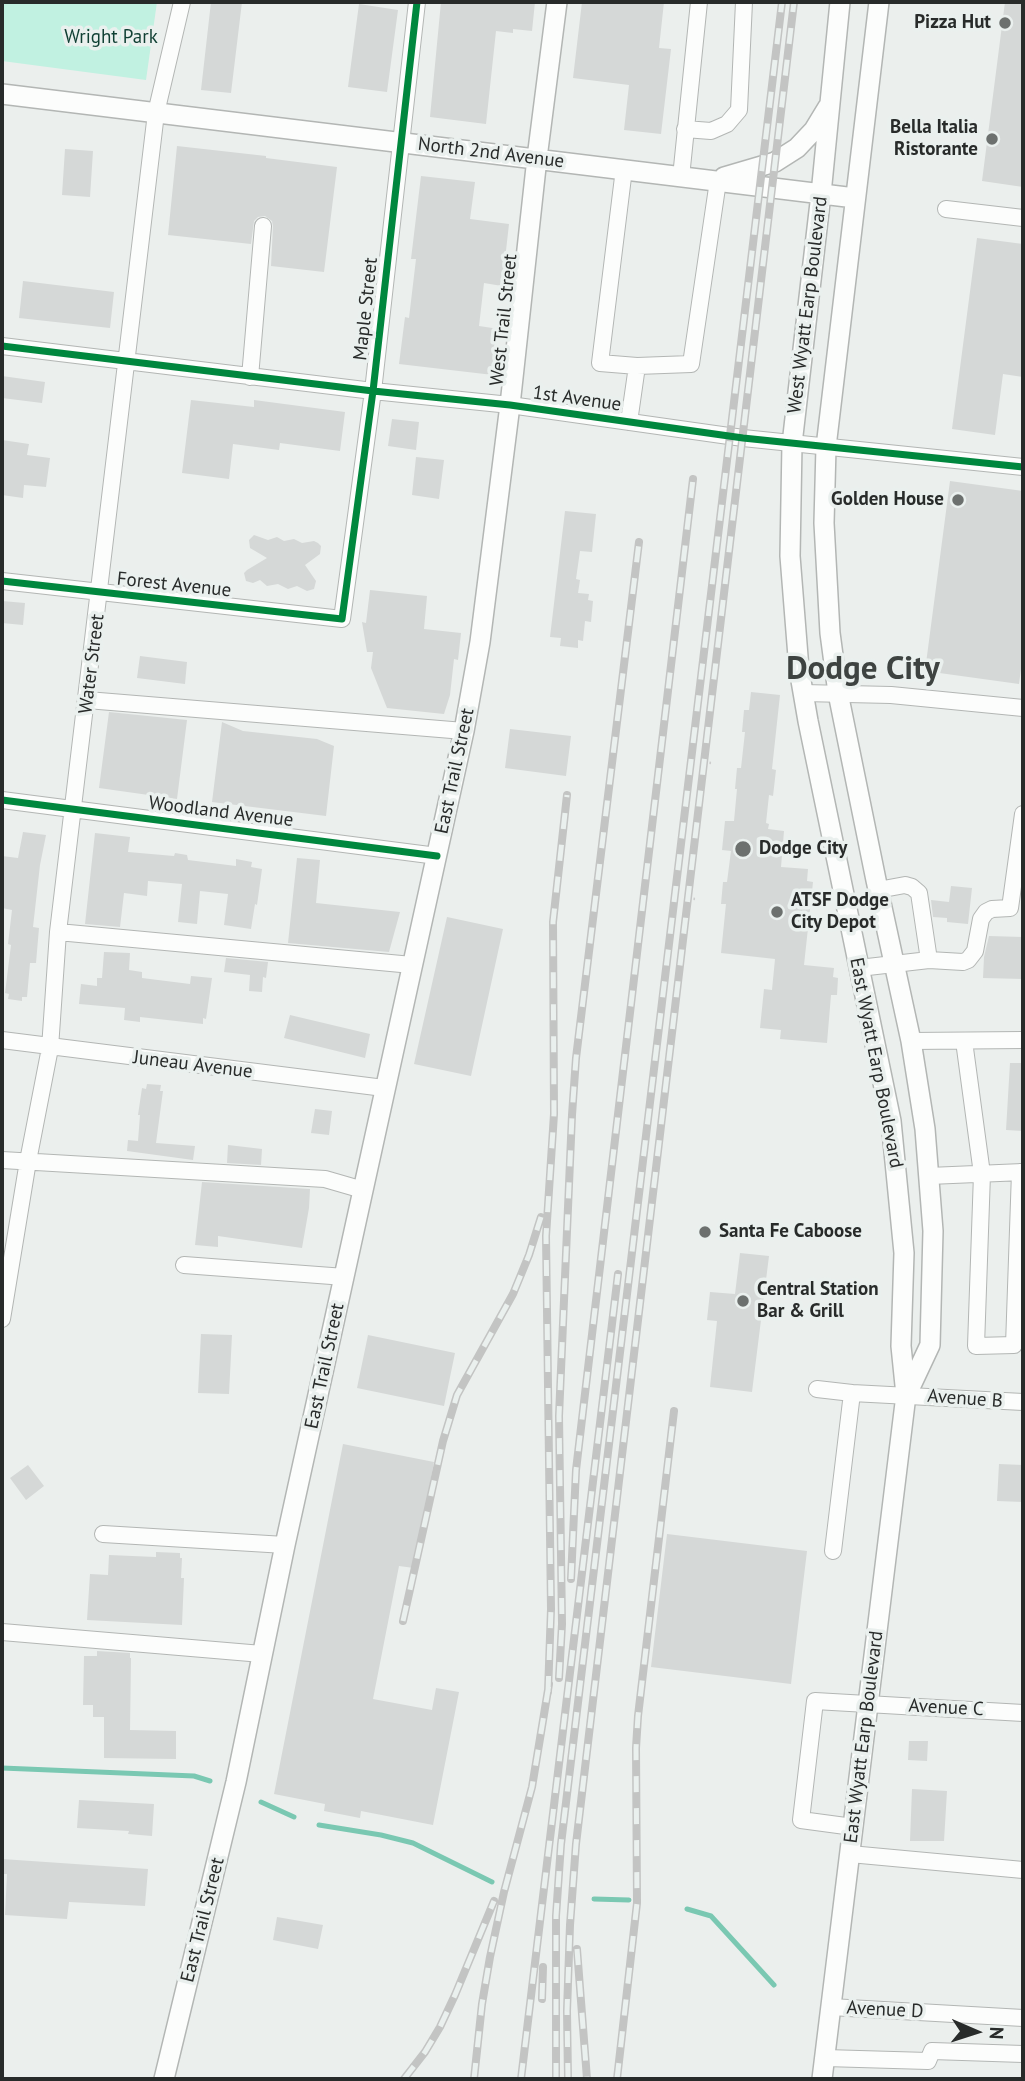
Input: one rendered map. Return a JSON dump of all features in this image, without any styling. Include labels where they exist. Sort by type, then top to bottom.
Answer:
[{"type":"main road","name":"West Trail Street","points":[[478,652],[510,405],[556,2]]},
{"type":"main road","name":"West Wyatt Earp Boulevard","points":[[803,692],[790,556],[792,444],[840,2]]},
{"type":"main road","name":"West Wyatt Earp Boulevard","points":[[826,447],[878,2]]},
{"type":"main road","name":"North 2nd Avenue","points":[[2,94],[855,198]]},
{"type":"main road","points":[[714,181],[784,157],[814,130],[831,101]]},
{"type":"main road","points":[[826,447],[825,572],[838,693]]},
{"type":"main road","name":"East Trail Street","points":[[164,2079],[223,1839],[384,1088],[464,731],[478,652]]},
{"type":"main road","name":"East Wyatt Earp Boulevard","points":[[803,692],[891,1121],[904,1254],[901,1346],[906,1395],[822,2079]]},
{"type":"main road","name":"East Wyatt Earp Boulevard","points":[[838,693],[911,1041],[925,1129],[933,1231],[930,1345],[906,1395]]},
{"type":"street","name":"Water Street","points":[[2,1319],[50,1048],[58,932],[156,113],[182,2]]},
{"type":"street","name":"Maple Street","points":[[342,619],[373,391],[417,2]]},
{"type":"street","points":[[681,177],[699,2]]},
{"type":"street","points":[[685,129],[712,131],[727,124],[739,110],[744,2]]},
{"type":"street","points":[[624,169],[600,363],[637,366],[691,364],[714,181]]},
{"type":"street","points":[[946,209],[1023,218]]},
{"type":"street","points":[[250,377],[263,226]]},
{"type":"street","name":"1st Avenue","points":[[2,346],[250,377],[510,405],[792,444],[1023,467]]},
{"type":"street","points":[[629,422],[637,366]]},
{"type":"street","name":"Forest Avenue","points":[[2,581],[342,619]]},
{"type":"street","points":[[803,692],[891,695],[1023,708]]},
{"type":"street","points":[[87,700],[464,731]]},
{"type":"street","name":"Woodland Avenue","points":[[2,800],[437,856]]},
{"type":"street","points":[[859,968],[929,960],[968,960],[975,951],[981,919],[986,912],[992,909],[1017,908],[1023,814]]},
{"type":"street","points":[[878,890],[905,885],[919,893],[929,960]]},
{"type":"street","points":[[58,932],[412,965]]},
{"type":"street","name":"Juneau Avenue","points":[[2,1040],[384,1088]]},
{"type":"street","points":[[911,1041],[1023,1040]]},
{"type":"street","points":[[929,1176],[982,1174],[1021,1172],[1020,1268],[1014,1345],[976,1346],[982,1174],[964,1041]]},
{"type":"street","points":[[2,1160],[325,1178],[363,1190]]},
{"type":"street","points":[[184,1265],[345,1277]]},
{"type":"street","name":"Avenue B","points":[[817,1389],[1023,1402]]},
{"type":"street","points":[[833,1551],[852,1393]]},
{"type":"street","points":[[103,1534],[285,1545]]},
{"type":"street","points":[[2,1632],[262,1654]]},
{"type":"street","name":"Avenue C","points":[[853,1827],[801,1820],[815,1701],[1023,1713]]},
{"type":"street","points":[[850,1854],[1023,1870]]},
{"type":"street","name":"Avenue D","points":[[831,2007],[1023,2018]]},
{"type":"street","points":[[825,2058],[928,2061],[932,2050],[1023,2054]]},
{"type":"path","points":[[701,762],[711,763]]},
{"type":"path","points":[[685,898],[695,899]]},
{"type":"green space","name":"Wright Park","points":[[2,2],[157,2],[146,80],[2,61]]},
{"type":"building","points":[[211,2],[242,2],[231,93],[201,90]]},
{"type":"building","points":[[441,2],[535,2],[532,31],[496,31],[486,124],[430,117]]},
{"type":"building","points":[[582,2],[664,2],[659,48],[671,49],[661,134],[624,130],[629,85],[573,78]]},
{"type":"building","points":[[1005,2],[1023,2],[1023,187],[982,181]]},
{"type":"building","points":[[359,4],[398,10],[387,92],[348,87]]},
{"type":"building","points":[[177,146],[337,167],[324,272],[271,266],[273,226],[272,221],[265,216],[254,221],[251,244],[168,235]]},
{"type":"building","points":[[65,149],[93,151],[90,197],[62,195]]},
{"type":"building","points":[[421,176],[475,182],[470,219],[509,224],[502,286],[484,283],[479,326],[499,329],[493,375],[399,364],[405,317],[409,318],[416,259],[411,259]]},
{"type":"building","points":[[977,238],[1023,244],[1023,377],[1003,374],[995,435],[952,429]]},
{"type":"building","points":[[23,281],[114,292],[110,328],[19,318]]},
{"type":"building","points":[[2,376],[45,382],[42,403],[2,398]]},
{"type":"building","points":[[191,400],[254,407],[254,400],[345,412],[340,451],[280,443],[279,450],[233,444],[229,479],[182,473]]},
{"type":"building","points":[[392,419],[419,422],[416,450],[388,446]]},
{"type":"building","points":[[2,440],[29,444],[27,455],[50,458],[46,487],[24,485],[23,498],[2,495]]},
{"type":"building","points":[[416,457],[444,460],[439,499],[412,495]]},
{"type":"building","points":[[950,481],[1023,491],[1023,654],[1019,684],[925,671]]},
{"type":"building","points":[[565,511],[596,514],[592,552],[580,551],[576,579],[580,580],[578,593],[589,594],[588,600],[593,601],[591,622],[585,621],[583,641],[578,640],[578,648],[560,646],[561,638],[550,637]]},
{"type":"building","points":[[254,535],[268,540],[277,537],[284,541],[294,539],[302,543],[318,543],[321,546],[320,554],[305,565],[316,581],[314,589],[307,591],[297,586],[288,589],[278,584],[267,586],[260,580],[253,583],[246,581],[244,573],[267,558],[250,548],[249,540]]},
{"type":"building","points":[[370,590],[427,596],[424,629],[461,633],[458,660],[454,659],[450,695],[444,714],[387,708],[371,668],[373,652],[367,652],[362,622],[366,623]]},
{"type":"building","points":[[2,601],[25,603],[23,625],[2,623]]},
{"type":"building","points":[[140,656],[187,662],[185,684],[137,678]]},
{"type":"building","points":[[751,692],[780,695],[772,769],[776,770],[773,796],[769,795],[766,823],[769,824],[768,829],[784,831],[781,867],[808,869],[807,881],[813,882],[804,965],[834,968],[833,977],[838,978],[837,995],[831,995],[827,1043],[780,1039],[781,1030],[760,1028],[764,989],[772,990],[775,959],[721,953],[726,904],[721,904],[723,882],[727,882],[731,851],[722,850],[725,821],[734,821],[737,768],[741,768],[745,732],[742,732],[744,710],[749,710]]},
{"type":"building","points":[[109,712],[187,720],[177,799],[99,788]]},
{"type":"building","points":[[222,722],[243,731],[317,739],[334,746],[326,816],[212,802]]},
{"type":"building","points":[[510,729],[571,736],[566,776],[505,768]]},
{"type":"building","points":[[23,832],[46,835],[33,927],[39,928],[36,963],[30,963],[27,997],[22,997],[22,1001],[8,999],[9,994],[5,993],[12,910],[2,908],[2,856],[18,858]]},
{"type":"building","points":[[95,833],[130,837],[128,852],[174,856],[175,853],[187,855],[188,860],[236,866],[236,859],[252,862],[251,867],[262,869],[251,929],[224,925],[228,894],[200,891],[197,924],[178,922],[182,884],[148,881],[147,896],[124,893],[120,927],[85,924]]},
{"type":"building","points":[[297,858],[320,860],[316,903],[400,912],[389,952],[288,943]]},
{"type":"building","points":[[951,886],[972,888],[968,924],[947,922],[947,918],[933,917],[931,900],[949,902]]},
{"type":"building","points":[[447,917],[503,929],[471,1076],[414,1064]]},
{"type":"building","points":[[989,936],[1023,937],[1023,979],[983,978]]},
{"type":"building","points":[[104,952],[130,953],[129,970],[142,972],[142,978],[190,984],[191,976],[212,978],[203,1024],[140,1017],[140,1022],[124,1020],[125,1008],[79,1004],[81,984],[97,986],[97,978],[102,978]]},
{"type":"building","points":[[226,958],[268,962],[262,992],[249,991],[250,975],[224,972]]},
{"type":"building","points":[[290,1015],[370,1034],[365,1058],[284,1038]]},
{"type":"building","points":[[1010,1063],[1023,1063],[1023,1131],[1006,1130]]},
{"type":"building","points":[[147,1084],[161,1085],[160,1091],[163,1091],[156,1143],[195,1146],[193,1160],[127,1151],[128,1140],[138,1141],[142,1088],[146,1089]]},
{"type":"building","points":[[315,1109],[332,1111],[329,1135],[311,1133]]},
{"type":"building","points":[[228,1145],[262,1149],[261,1165],[227,1163]]},
{"type":"building","points":[[202,1182],[310,1189],[302,1248],[218,1236],[218,1247],[195,1245]]},
{"type":"building","points":[[740,1253],[769,1256],[752,1392],[710,1387],[717,1321],[707,1320],[710,1292],[735,1294]]},
{"type":"building","points":[[201,1334],[232,1335],[229,1394],[198,1393]]},
{"type":"building","points":[[368,1335],[455,1353],[444,1406],[357,1388]]},
{"type":"building","points":[[343,1444],[434,1462],[414,1568],[399,1566],[373,1699],[432,1710],[436,1688],[459,1692],[433,1825],[361,1811],[360,1818],[324,1811],[325,1804],[274,1794]]},
{"type":"building","points":[[999,1464],[1023,1465],[1023,1502],[997,1501]]},
{"type":"building","points":[[28,1465],[44,1486],[26,1500],[10,1478]]},
{"type":"building","points":[[667,1534],[807,1551],[791,1684],[651,1667]]},
{"type":"building","points":[[156,1552],[180,1553],[182,1558],[182,1625],[87,1620],[90,1574],[108,1575],[109,1555],[156,1557]]},
{"type":"building","points":[[97,1651],[130,1653],[130,1730],[176,1731],[176,1759],[104,1758],[104,1717],[93,1717],[93,1705],[83,1705],[84,1656],[97,1656]]},
{"type":"building","points":[[909,1741],[928,1741],[927,1761],[908,1760]]},
{"type":"building","points":[[912,1789],[947,1791],[944,1841],[910,1841]]},
{"type":"building","points":[[79,1800],[154,1804],[152,1836],[128,1834],[129,1831],[77,1828]]},
{"type":"building","points":[[2,1859],[148,1869],[145,1906],[69,1902],[67,1919],[5,1915],[7,1874],[2,1874]]},
{"type":"building","points":[[277,1917],[323,1925],[318,1949],[273,1940]]},
{"type":"waterway","points":[[2,1768],[194,1776],[210,1781]]},
{"type":"waterway","points":[[261,1802],[294,1817]]},
{"type":"waterway","points":[[319,1825],[413,1843],[492,1882]]},
{"type":"waterway","points":[[594,1899],[629,1900]]},
{"type":"waterway","points":[[687,1909],[711,1916],[774,1985]]},
{"type":"railway","points":[[556,2079],[556,1916],[561,1844],[782,2]]},
{"type":"railway","points":[[568,2079],[567,2011],[576,1844],[794,2]]},
{"type":"railway","points":[[571,1579],[576,1470],[693,479]]},
{"type":"railway","points":[[559,1678],[562,1624],[559,1416],[576,1058],[639,542]]},
{"type":"railway","points":[[548,1692],[551,1609],[546,1236],[554,1114],[553,922],[567,795]]},
{"type":"railway","points":[[403,1621],[443,1441],[457,1395],[513,1294],[541,1217]]},
{"type":"railway","points":[[521,2079],[618,1274]]},
{"type":"railway","points":[[617,2079],[637,1903],[638,1716],[674,1411]]},
{"type":"railway","points":[[474,2079],[490,1957],[532,1787],[549,1684]]},
{"type":"railway","points":[[404,2079],[440,2027],[494,1901]]},
{"type":"railway","points":[[577,1949],[587,2079]]},
{"type":"railway","points":[[542,1999],[543,1967]]},
{"type":"cycle path","points":[[2,581],[342,619],[373,391],[417,2]]},
{"type":"cycle path","points":[[2,346],[510,405],[743,438],[1023,467]]},
{"type":"cycle path","points":[[2,800],[437,856]]},
{"type":"place","name":"Pizza Hut","points":[[1005,23]]},
{"type":"place","name":"Bella Italia Ristorante","points":[[992,139]]},
{"type":"place","name":"Golden House","points":[[958,500]]},
{"type":"place","name":"Dodge City","points":[[743,849]]},
{"type":"place","name":"ATSF Dodge City Depot","points":[[777,912]]},
{"type":"place","name":"Santa Fe Caboose","points":[[705,1232]]},
{"type":"place","name":"Central Station Bar & Grill","points":[[743,1301]]},
{"type":"district","name":"Dodge City","points":[[863,670]]}]
